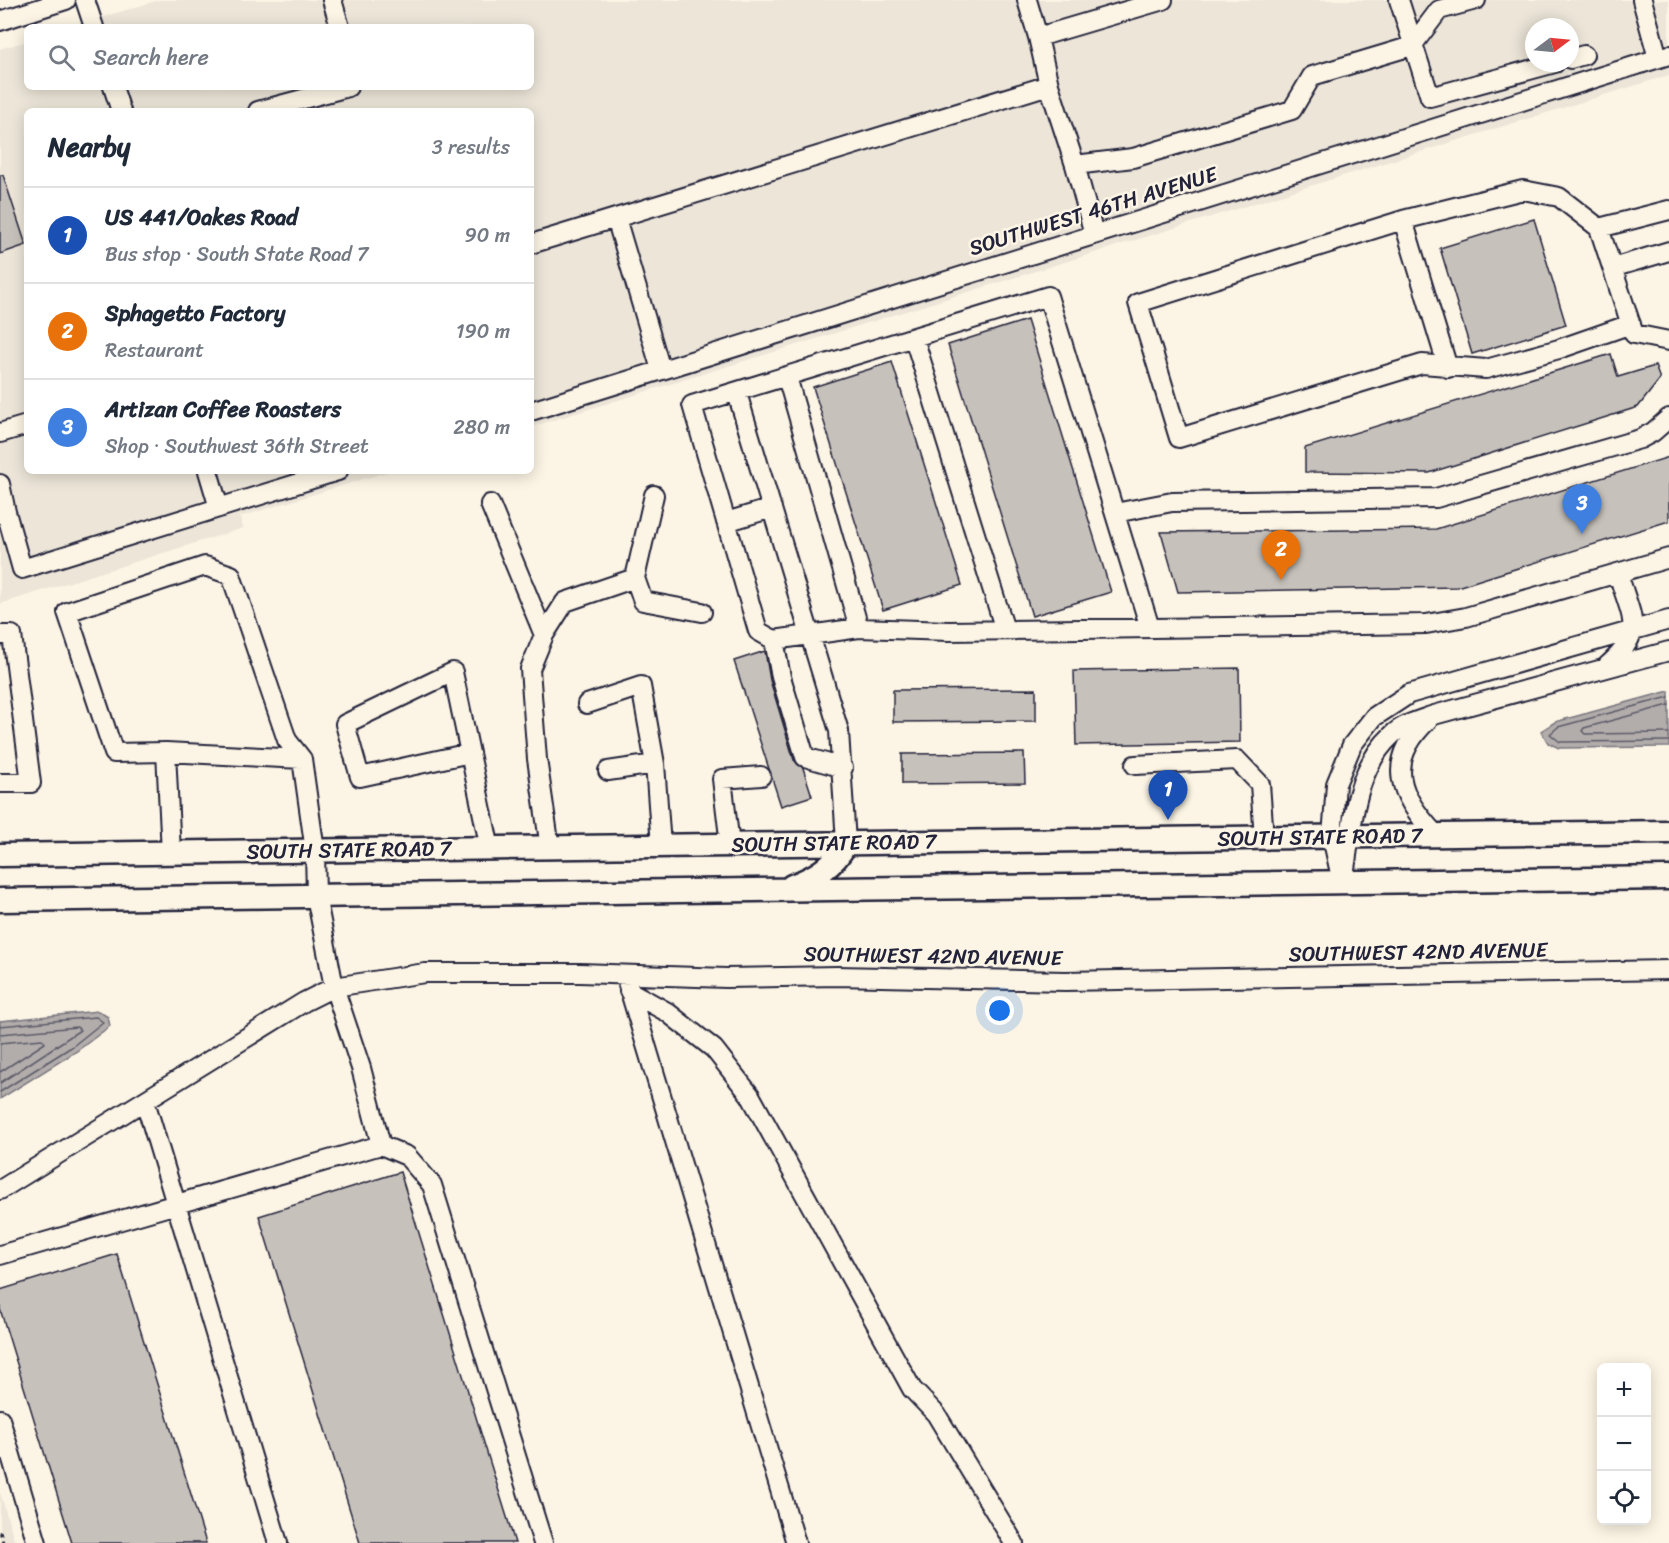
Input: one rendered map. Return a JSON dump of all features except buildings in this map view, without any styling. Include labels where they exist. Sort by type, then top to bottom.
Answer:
[{"type":"main road","name":"SOUTH STATE ROAD 7","points":[[0,855],[1669,832]]},
{"type":"main road","points":[[779,890],[825,870],[838,857],[846,843]]},
{"type":"main road","points":[[0,900],[1669,878]]},
{"type":"street","points":[[0,21],[66,0]]},
{"type":"street","points":[[85,0],[93,24]]},
{"type":"street","points":[[332,0],[339,24]]},
{"type":"street","points":[[1027,0],[1049,85],[1094,234]]},
{"type":"street","points":[[1038,37],[1163,0]]},
{"type":"street","points":[[1399,0],[1438,126]]},
{"type":"street","points":[[1075,165],[1133,158],[1292,110],[1312,76],[1412,46],[1439,10],[1476,0]]},
{"type":"street","points":[[1642,0],[1664,56]]},
{"type":"street","name":"SOUTHWEST 46TH AVENUE","points":[[534,410],[1664,56]]},
{"type":"street","points":[[1430,97],[1525,71]]},
{"type":"street","points":[[534,243],[1049,85]]},
{"type":"street","points":[[114,90],[120,108]]},
{"type":"street","points":[[269,108],[337,90]]},
{"type":"street","points":[[1630,324],[1559,349],[1486,369],[1448,368],[1422,364],[1179,438],[1138,303],[1403,220],[1523,190],[1559,197],[1599,228],[1634,334],[1669,341]]},
{"type":"street","points":[[1599,228],[1669,210]]},
{"type":"street","points":[[616,218],[661,370]]},
{"type":"street","points":[[1403,220],[1448,368]]},
{"type":"street","points":[[1612,268],[1669,250]]},
{"type":"street","points":[[1150,628],[1048,296],[692,405],[758,631],[774,640],[859,628],[1005,630],[1150,628],[1446,622],[1669,558]]},
{"type":"street","points":[[914,338],[1005,630]]},
{"type":"street","points":[[787,377],[859,628]]},
{"type":"street","points":[[736,393],[839,731],[846,843]]},
{"type":"street","points":[[1115,513],[1172,502],[1436,498],[1640,439],[1653,432],[1669,418]]},
{"type":"street","points":[[0,433],[24,426]]},
{"type":"street","points":[[209,474],[219,508]]},
{"type":"street","points":[[0,484],[3,513],[22,569],[328,474]]},
{"type":"street","points":[[654,495],[643,532],[635,578],[643,601],[702,612]]},
{"type":"street","points":[[490,504],[544,635]]},
{"type":"street","points":[[726,522],[772,508]]},
{"type":"street","points":[[302,759],[166,752],[114,753],[67,612],[205,566],[231,575],[287,740],[302,759],[315,851],[316,896],[334,987],[361,1068],[381,1145]]},
{"type":"street","points":[[1603,669],[1629,644],[1634,630],[1618,573]]},
{"type":"street","points":[[550,848],[537,759],[530,669],[544,635],[566,602],[635,578]]},
{"type":"street","points":[[1342,882],[1341,836],[1336,784],[1352,745],[1374,717],[1409,694],[1669,620]]},
{"type":"street","points":[[0,635],[12,635],[31,783],[0,783]]},
{"type":"street","points":[[774,640],[781,677],[805,756],[843,768]]},
{"type":"street","points":[[1341,836],[1366,771],[1392,734],[1407,724],[1669,651]]},
{"type":"street","points":[[470,753],[360,777],[345,724],[453,672],[470,753],[490,849]]},
{"type":"street","points":[[587,704],[641,686],[655,764],[661,846]]},
{"type":"street","points":[[1434,715],[1413,735],[1404,749],[1400,766],[1407,798],[1419,817],[1436,835]]},
{"type":"street","points":[[166,752],[171,853]]},
{"type":"street","points":[[1135,765],[1237,760],[1260,784],[1264,838]]},
{"type":"street","points":[[608,771],[655,764]]},
{"type":"street","points":[[730,845],[722,778],[761,776]]},
{"type":"street","name":"SOUTHWEST 42ND AVENUE","points":[[0,1190],[304,1002],[334,987],[425,973],[627,982],[1065,981],[1669,970]]},
{"type":"street","points":[[627,982],[796,1543]]},
{"type":"street","points":[[627,982],[714,1049],[750,1095],[912,1389],[936,1414],[1014,1543]]},
{"type":"street","points":[[145,1101],[178,1203],[278,1543]]},
{"type":"street","points":[[0,1255],[381,1145],[407,1156],[432,1185],[543,1543]]},
{"type":"street","points":[[0,1419],[37,1543]]},
{"type":"path","points":[[0,1531],[3,1543]]},
{"type":"shaded area","points":[[159,0],[1669,0],[1669,75],[534,426],[534,108],[24,108],[24,474],[380,474],[240,517],[243,528],[0,604],[0,49],[24,42],[24,90],[534,90],[534,24],[81,24]]},
{"type":"shaded area","points":[[0,1492],[15,1543],[0,1543]]},
{"type":"water","points":[[1669,691],[1669,747],[1559,748],[1548,743],[1541,731],[1555,722]]},
{"type":"water","points":[[98,1011],[108,1017],[110,1026],[77,1051],[0,1099],[0,1021]]},
{"type":"place","name":"Artizan Coffee Roasters","points":[[1582,534]]},
{"type":"place","name":"Sphagetto Factory","points":[[1281,580]]},
{"type":"place","name":"US 441/Oakes Road","points":[[1168,820]]}]
